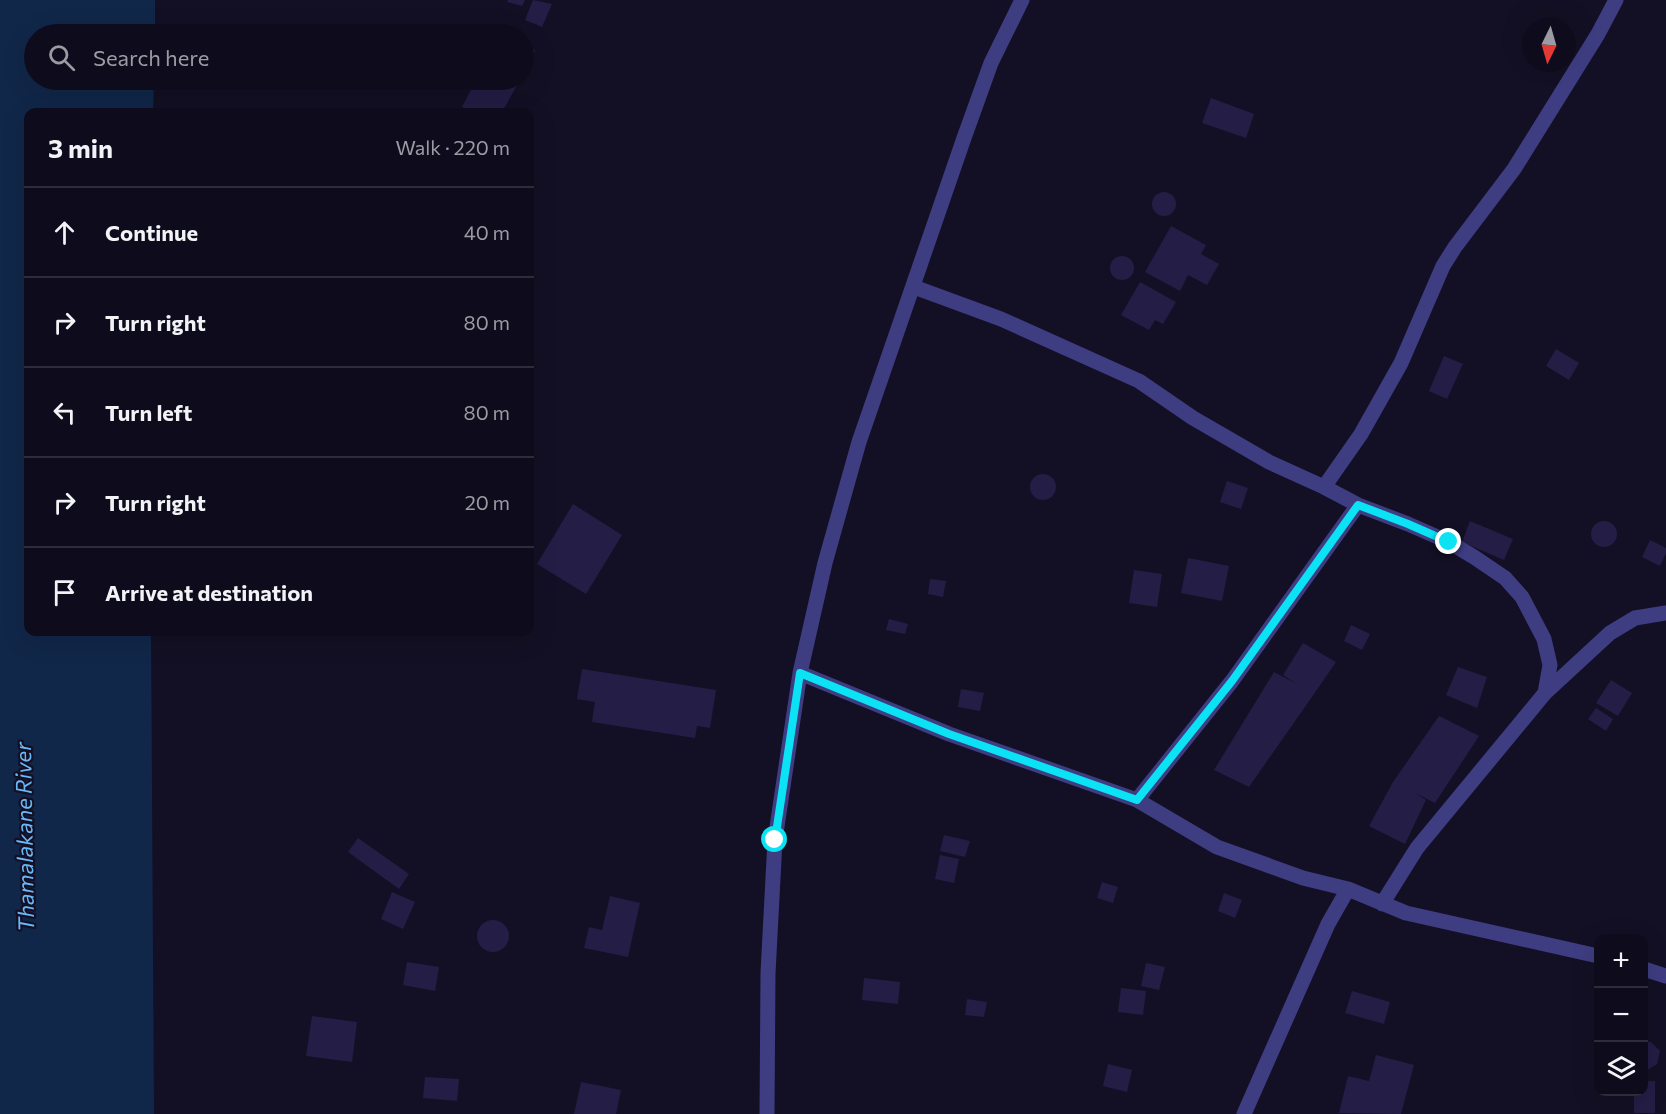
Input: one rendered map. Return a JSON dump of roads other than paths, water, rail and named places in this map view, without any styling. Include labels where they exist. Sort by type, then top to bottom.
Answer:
[{"type":"street","points":[[767,1114],[768,973],[775,840],[800,673],[825,563],[859,442],[964,138],[987,74],[1022,0]]},
{"type":"street","points":[[1324,487],[1361,434],[1401,363],[1449,257],[1514,169],[1598,34],[1616,0]]},
{"type":"street","points":[[914,287],[1001,320],[1139,381],[1193,418],[1269,462],[1358,505],[1449,542],[1505,578],[1522,597],[1544,639],[1550,665],[1545,693]]},
{"type":"street","points":[[1137,800],[1232,681],[1358,505]]},
{"type":"street","points":[[1382,904],[1417,848],[1545,693],[1610,633],[1635,618],[1666,613]]},
{"type":"street","points":[[800,673],[949,734],[1137,800],[1217,847],[1303,878],[1348,890],[1406,913],[1594,955]]},
{"type":"street","points":[[1244,1114],[1324,934],[1348,890]]},
{"type":"street","points":[[1648,970],[1666,976]]},
{"type":"water","name":"Thamalakane River","points":[[0,0],[155,0],[155,24],[24,24],[24,90],[154,90],[153,108],[24,108],[24,636],[151,636],[154,1114],[0,1114]]}]
